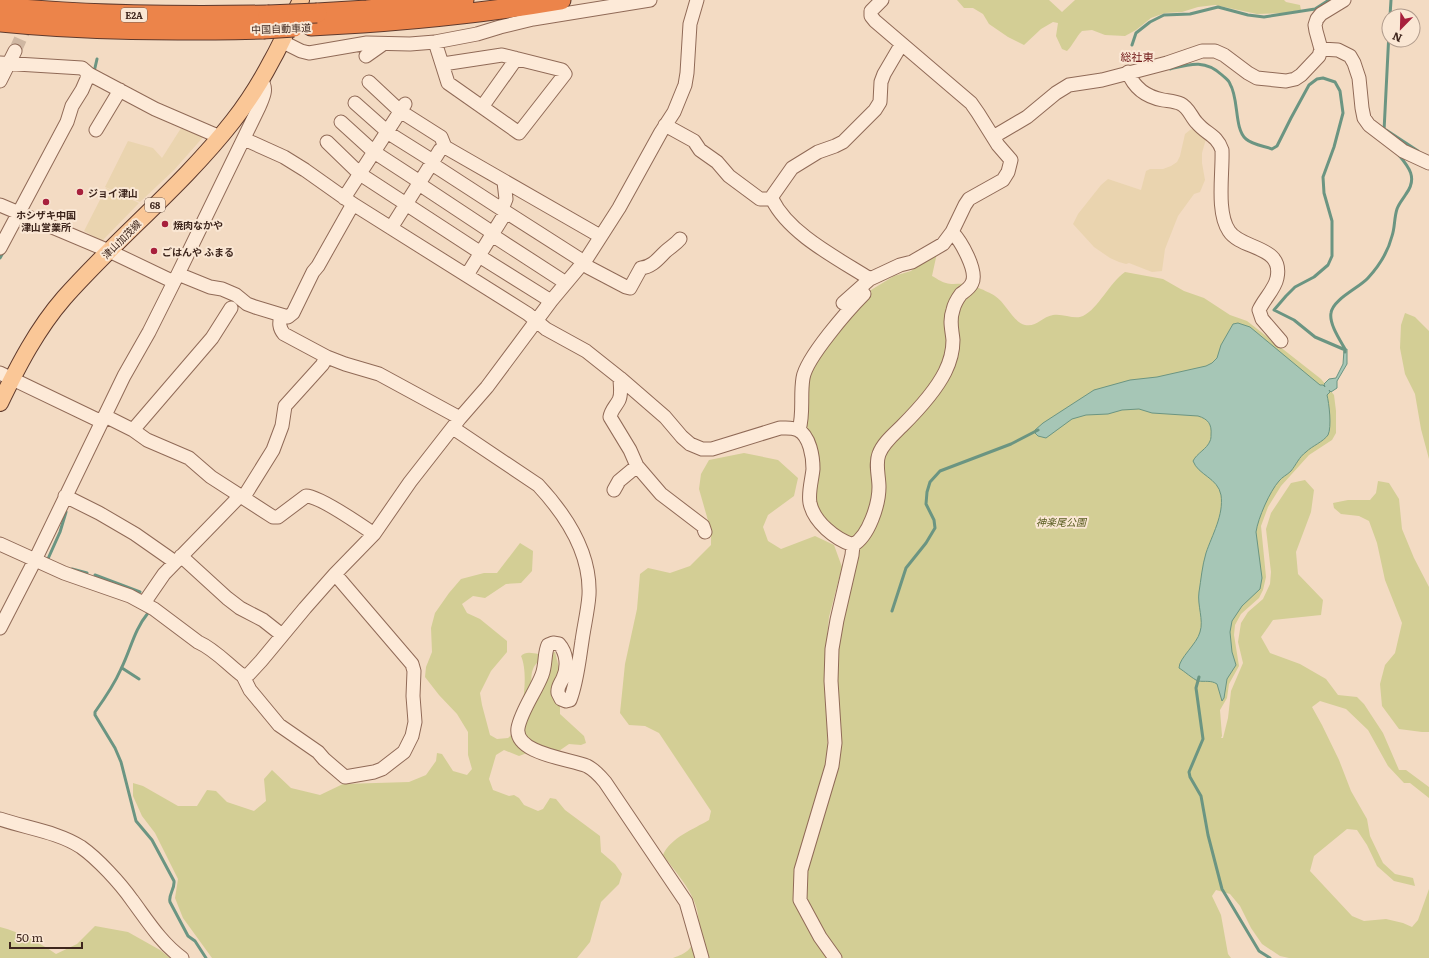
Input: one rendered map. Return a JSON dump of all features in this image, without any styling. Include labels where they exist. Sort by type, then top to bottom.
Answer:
[{"type":"highway","name":"中国自動車道","points":[[314,20],[367,10],[464,0]]},
{"type":"highway","name":"中国自動車道","points":[[0,22],[68,28],[135,30],[314,20],[364,24],[488,11],[561,0]]},
{"type":"highway","name":"中国自動車道","points":[[0,7],[73,13],[266,22]]},
{"type":"main road","name":"津山加茂線","points":[[0,403],[6,376],[29,349],[64,298],[185,175],[220,137],[247,103],[273,59],[300,0]]},
{"type":"street","points":[[281,41],[301,51],[309,53],[367,43],[383,44],[435,42],[477,34],[500,27],[533,20],[650,0]]},
{"type":"street","points":[[243,676],[249,674],[261,661],[334,574],[374,534],[410,482],[505,364],[551,300],[583,263],[619,208],[665,125],[674,112],[685,85],[690,24],[697,0]]},
{"type":"street","points":[[843,303],[870,279],[900,265],[919,259],[943,244],[952,232],[965,205],[970,199],[1003,180],[1008,172],[1011,160],[992,137],[971,104],[875,21],[871,16],[871,11],[882,0]]},
{"type":"street","points":[[992,137],[1027,117],[1056,93],[1069,85],[1102,80],[1167,63],[1202,51],[1215,51],[1224,55],[1256,78],[1286,81],[1295,79],[1302,75],[1319,56],[1322,49],[1316,31],[1316,25],[1321,14],[1344,0]]},
{"type":"street","points":[[435,42],[448,83],[520,133],[565,74],[562,70],[502,55],[443,64]]},
{"type":"street","points":[[366,56],[383,44]]},
{"type":"street","points":[[772,199],[777,188],[792,168],[818,152],[843,142],[875,110],[880,102],[881,82],[884,74],[901,45]]},
{"type":"street","points":[[1322,49],[1338,50],[1350,56],[1359,78],[1364,118],[1369,125],[1403,151],[1429,163]]},
{"type":"street","points":[[0,81],[4,64],[15,51]]},
{"type":"street","points":[[482,106],[514,62],[515,58]]},
{"type":"street","points":[[4,64],[82,68],[89,74],[155,109],[220,137]]},
{"type":"street","points":[[1128,72],[1130,80],[1139,90],[1148,96],[1175,102],[1186,107],[1196,123],[1220,143],[1222,150],[1221,185],[1223,218],[1228,230],[1234,237],[1265,251],[1274,260],[1278,269],[1277,278],[1274,286],[1259,310],[1262,319],[1281,341]]},
{"type":"street","points":[[0,248],[68,122],[72,106],[82,90],[89,74]]},
{"type":"street","points":[[0,628],[35,560],[124,376],[176,278],[244,139],[266,91],[261,80]]},
{"type":"street","points":[[369,82],[441,137],[445,147],[600,236]]},
{"type":"street","points":[[96,130],[120,90]]},
{"type":"street","points":[[355,102],[387,132],[432,163],[578,258],[583,263],[626,287],[630,288],[642,268],[647,268],[661,258],[665,252],[674,246],[680,239]]},
{"type":"street","points":[[0,205],[176,278],[222,289],[236,295],[248,304],[288,317],[293,313],[313,272],[318,266],[360,174],[403,108]]},
{"type":"street","points":[[341,122],[374,152],[566,283]]},
{"type":"street","points":[[665,125],[694,141],[700,150],[717,162],[729,176],[760,199],[772,199]]},
{"type":"street","points":[[244,139],[289,160],[348,201],[467,274],[528,314],[535,321],[586,350],[665,416],[690,444],[702,449],[712,450],[780,428],[799,430],[805,437],[811,452],[813,469],[809,502],[812,511],[819,521],[833,534],[844,542],[853,545],[859,542],[865,533],[879,498],[877,464],[878,454],[885,444],[913,415],[934,390],[945,372],[951,355],[953,340],[950,323],[953,310],[960,295],[972,284],[974,275],[970,260],[957,236],[952,232]]},
{"type":"street","points":[[327,142],[360,174],[551,300]]},
{"type":"street","points":[[391,228],[440,150],[445,147]]},
{"type":"street","points":[[467,274],[493,234],[504,211],[506,199],[504,182]]},
{"type":"street","points":[[772,199],[779,212],[799,232],[870,279]]},
{"type":"street","points":[[799,430],[802,420],[803,377],[814,354],[842,318],[865,293],[894,275],[910,270],[916,266],[919,259]]},
{"type":"street","points":[[133,430],[212,338],[231,308]]},
{"type":"street","points":[[281,315],[280,329],[284,334],[345,364],[379,374],[457,423],[538,485],[574,533],[582,551],[588,575],[588,603],[579,661],[570,700],[566,701],[561,699],[558,692],[564,676],[566,663],[563,649],[559,644],[553,643],[548,645],[546,650],[543,673],[518,727],[518,736],[524,744],[537,751],[587,766],[596,771],[686,902],[702,958]]},
{"type":"street","points":[[144,603],[164,574],[178,559],[237,499],[245,495],[273,450],[282,426],[285,406],[322,365],[327,356]]},
{"type":"street","points":[[6,376],[103,419],[133,430],[147,440],[189,458],[211,477],[241,498],[273,517],[278,517],[306,496],[309,496],[324,502],[374,534]]},
{"type":"street","points":[[620,378],[620,399],[611,412],[610,417],[630,450],[637,466],[661,494],[703,526],[705,532]]},
{"type":"street","points":[[614,490],[619,481],[637,466]]},
{"type":"street","points":[[65,496],[99,513],[178,559],[240,608],[263,620],[282,635]]},
{"type":"street","points":[[0,544],[64,573],[130,596],[144,603],[211,649],[243,676],[250,690],[280,725],[318,752],[345,778],[382,769],[404,752],[412,736],[415,722],[413,696],[414,671],[412,664],[334,574]]},
{"type":"street","points":[[835,958],[820,937],[800,900],[801,870],[832,766],[835,743],[831,681],[832,649],[853,545]]},
{"type":"street","points":[[0,819],[44,832],[79,846],[86,851],[97,860],[122,888],[168,947],[182,958]]},
{"type":"shaded area","points":[[183,125],[205,135],[174,170],[140,202],[105,187],[128,141],[153,148],[162,158]]},
{"type":"shaded area","points":[[1196,127],[1205,134],[1206,139],[1202,153],[1205,180],[1200,192],[1194,194],[1178,216],[1165,249],[1162,271],[1152,272],[1129,263],[1126,264],[1119,262],[1110,258],[1094,247],[1073,224],[1078,214],[1101,185],[1108,179],[1141,190],[1146,171],[1150,169],[1163,169],[1177,162],[1180,156],[1185,134]]},
{"type":"shaded area","points":[[106,188],[139,203],[102,241],[84,231]]},
{"type":"shaded area","points":[[1238,323],[1250,327],[1320,385],[1325,387],[1324,384],[1329,379],[1336,378],[1343,364],[1344,350],[1347,349],[1347,364],[1337,381],[1337,388],[1331,392],[1329,390],[1330,392],[1327,395],[1330,421],[1328,435],[1304,454],[1291,471],[1279,481],[1268,498],[1262,512],[1256,532],[1262,578],[1260,589],[1242,606],[1232,621],[1230,632],[1232,652],[1236,665],[1227,679],[1224,698],[1222,701],[1217,684],[1198,681],[1179,668],[1182,660],[1200,632],[1201,623],[1199,597],[1203,568],[1206,553],[1221,510],[1221,495],[1219,489],[1212,480],[1199,470],[1193,461],[1209,444],[1211,428],[1209,422],[1198,416],[1152,413],[1139,409],[1122,410],[1108,414],[1086,415],[1072,419],[1046,438],[1038,436],[1035,433],[1035,430],[1043,423],[1094,390],[1130,380],[1157,377],[1206,366],[1212,363],[1217,358],[1221,345],[1233,324]]},
{"type":"green space","points":[[957,0],[1049,0],[1062,12],[1075,0],[1284,0],[1286,2],[1300,5],[1301,10],[1284,13],[1257,14],[1215,5],[1198,7],[1182,12],[1165,13],[1151,18],[1136,30],[1125,36],[1105,35],[1092,30],[1082,31],[1067,51],[1062,49],[1056,36],[1058,23],[1053,22],[1041,29],[1024,45],[1008,37],[989,24],[983,14],[973,8],[964,8]]},
{"type":"green space","name":"神楽尾公園","points":[[937,253],[932,276],[940,281],[951,284],[969,284],[990,293],[1003,303],[1017,320],[1025,325],[1033,325],[1053,315],[1076,317],[1083,316],[1094,307],[1114,282],[1125,272],[1163,279],[1184,291],[1204,298],[1230,315],[1247,321],[1321,379],[1334,395],[1336,433],[1332,440],[1309,455],[1281,486],[1268,507],[1261,526],[1266,577],[1263,590],[1259,598],[1241,614],[1235,625],[1234,635],[1239,666],[1229,684],[1227,698],[1220,710],[1221,738],[1223,738],[1228,718],[1231,691],[1243,663],[1238,642],[1241,623],[1248,612],[1263,599],[1270,584],[1271,572],[1266,529],[1271,513],[1291,483],[1305,480],[1314,490],[1311,512],[1296,552],[1298,574],[1323,600],[1321,615],[1273,620],[1261,637],[1270,653],[1300,664],[1326,679],[1338,695],[1357,697],[1364,704],[1383,733],[1399,770],[1406,770],[1429,787],[1429,798],[1410,783],[1404,783],[1388,766],[1368,730],[1346,709],[1320,701],[1312,707],[1339,760],[1351,791],[1367,819],[1370,836],[1383,863],[1395,874],[1413,878],[1415,886],[1394,881],[1377,866],[1367,845],[1357,830],[1347,829],[1314,856],[1310,871],[1352,916],[1364,921],[1386,919],[1412,927],[1418,920],[1429,889],[1429,958],[1289,958],[1280,956],[1262,944],[1251,928],[1240,906],[1230,894],[1216,890],[1212,896],[1221,915],[1228,954],[1231,958],[673,958],[685,953],[692,945],[696,936],[698,914],[690,892],[663,855],[666,849],[677,839],[709,820],[711,811],[659,733],[645,726],[629,725],[620,713],[625,664],[637,609],[640,574],[648,568],[670,573],[690,566],[711,545],[711,531],[699,489],[701,474],[709,460],[744,453],[778,460],[798,478],[794,496],[768,515],[763,527],[768,541],[781,549],[815,536],[834,545],[842,567],[829,617],[825,659],[828,762],[835,668],[854,561],[861,545],[855,537],[848,538],[839,534],[817,512],[810,438],[807,427],[807,381],[815,360],[859,301],[871,290],[894,276],[911,271],[922,260]]},
{"type":"green space","points":[[1405,313],[1415,317],[1429,331],[1429,459],[1421,429],[1415,394],[1405,374],[1400,348],[1401,325]]},
{"type":"green space","points":[[1378,481],[1389,483],[1399,499],[1402,529],[1414,558],[1429,587],[1429,732],[1399,729],[1382,706],[1380,684],[1385,665],[1395,653],[1402,623],[1385,580],[1377,543],[1369,521],[1359,516],[1341,514],[1334,508],[1333,503],[1348,500],[1370,500],[1376,493]]},
{"type":"green space","points":[[520,543],[533,551],[532,571],[521,583],[506,584],[485,598],[473,596],[462,604],[467,613],[480,619],[507,641],[507,652],[491,671],[480,693],[490,735],[497,739],[508,738],[514,733],[520,715],[525,683],[525,673],[521,656],[527,653],[538,654],[539,661],[534,667],[532,674],[532,689],[551,653],[555,652],[559,668],[557,698],[560,706],[560,714],[584,736],[586,743],[581,745],[569,744],[556,753],[533,748],[527,753],[519,756],[504,750],[496,755],[489,779],[493,790],[509,796],[514,795],[519,798],[524,805],[538,811],[543,809],[550,798],[556,799],[565,810],[600,836],[601,852],[615,864],[622,874],[619,884],[601,902],[590,942],[577,958],[212,958],[183,918],[175,898],[178,879],[155,833],[142,816],[133,796],[133,783],[143,786],[178,806],[197,806],[207,790],[216,791],[227,802],[254,811],[266,801],[264,779],[272,770],[291,788],[320,795],[343,784],[409,782],[426,775],[436,761],[437,753],[442,754],[453,771],[467,775],[472,769],[468,755],[468,732],[457,714],[425,677],[426,667],[432,652],[431,628],[435,613],[461,579],[484,573],[497,573]]},
{"type":"green space","points":[[95,926],[128,932],[160,950],[170,958],[0,958],[0,927],[29,938],[56,954],[77,944]]},
{"type":"waterway","points":[[1132,45],[1136,33],[1150,22],[1164,15],[1190,14],[1218,7],[1248,15],[1264,17],[1315,9],[1329,0]]},
{"type":"waterway","points":[[1390,8],[1391,0]]},
{"type":"waterway","points":[[1384,131],[1388,48]]},
{"type":"waterway","points":[[94,72],[97,59]]},
{"type":"waterway","points":[[1170,69],[1197,64],[1216,70],[1228,80],[1233,90],[1238,121],[1242,134],[1252,143],[1272,149],[1277,146],[1309,85],[1317,79],[1323,78],[1335,82],[1340,91],[1343,113],[1334,147],[1323,177],[1324,193],[1332,221],[1332,256],[1328,265],[1314,277],[1295,287],[1274,310],[1294,320],[1315,337],[1343,349]]},
{"type":"waterway","points":[[1386,130],[1418,151]]},
{"type":"waterway","points":[[1345,352],[1345,349],[1333,327],[1331,313],[1336,303],[1341,298],[1364,282],[1372,273],[1388,248],[1393,233],[1397,209],[1410,188],[1412,178],[1409,168],[1398,154]]},
{"type":"waterway","points":[[0,258],[4,251]]},
{"type":"waterway","points":[[892,611],[906,568],[926,543],[935,528],[934,520],[926,504],[930,482],[940,471],[1011,444],[1038,430]]},
{"type":"waterway","points":[[47,561],[60,532],[66,512]]},
{"type":"waterway","points":[[72,569],[87,573]]},
{"type":"waterway","points":[[95,575],[140,592]]},
{"type":"waterway","points":[[148,613],[139,626],[124,662],[106,696],[95,712],[95,715],[115,748],[121,762],[136,821],[152,840],[174,881],[170,902],[188,936],[195,941],[206,958]]},
{"type":"waterway","points":[[122,668],[139,679]]},
{"type":"waterway","points":[[1199,677],[1196,688],[1203,739],[1189,772],[1190,777],[1201,796],[1208,835],[1222,889],[1259,951],[1270,958]]},
{"type":"tunnel","points":[[15,51],[38,0]]},
{"type":"place","name":"ジョイ津山","points":[[80,192]]},
{"type":"place","name":"ホシザキ中国 津山営業所","points":[[46,202]]},
{"type":"place","name":"焼肉なかや","points":[[165,224]]},
{"type":"place","name":"ごはんや ふまる","points":[[154,251]]},
{"type":"district","name":"総社東","points":[[1137,56]]}]
